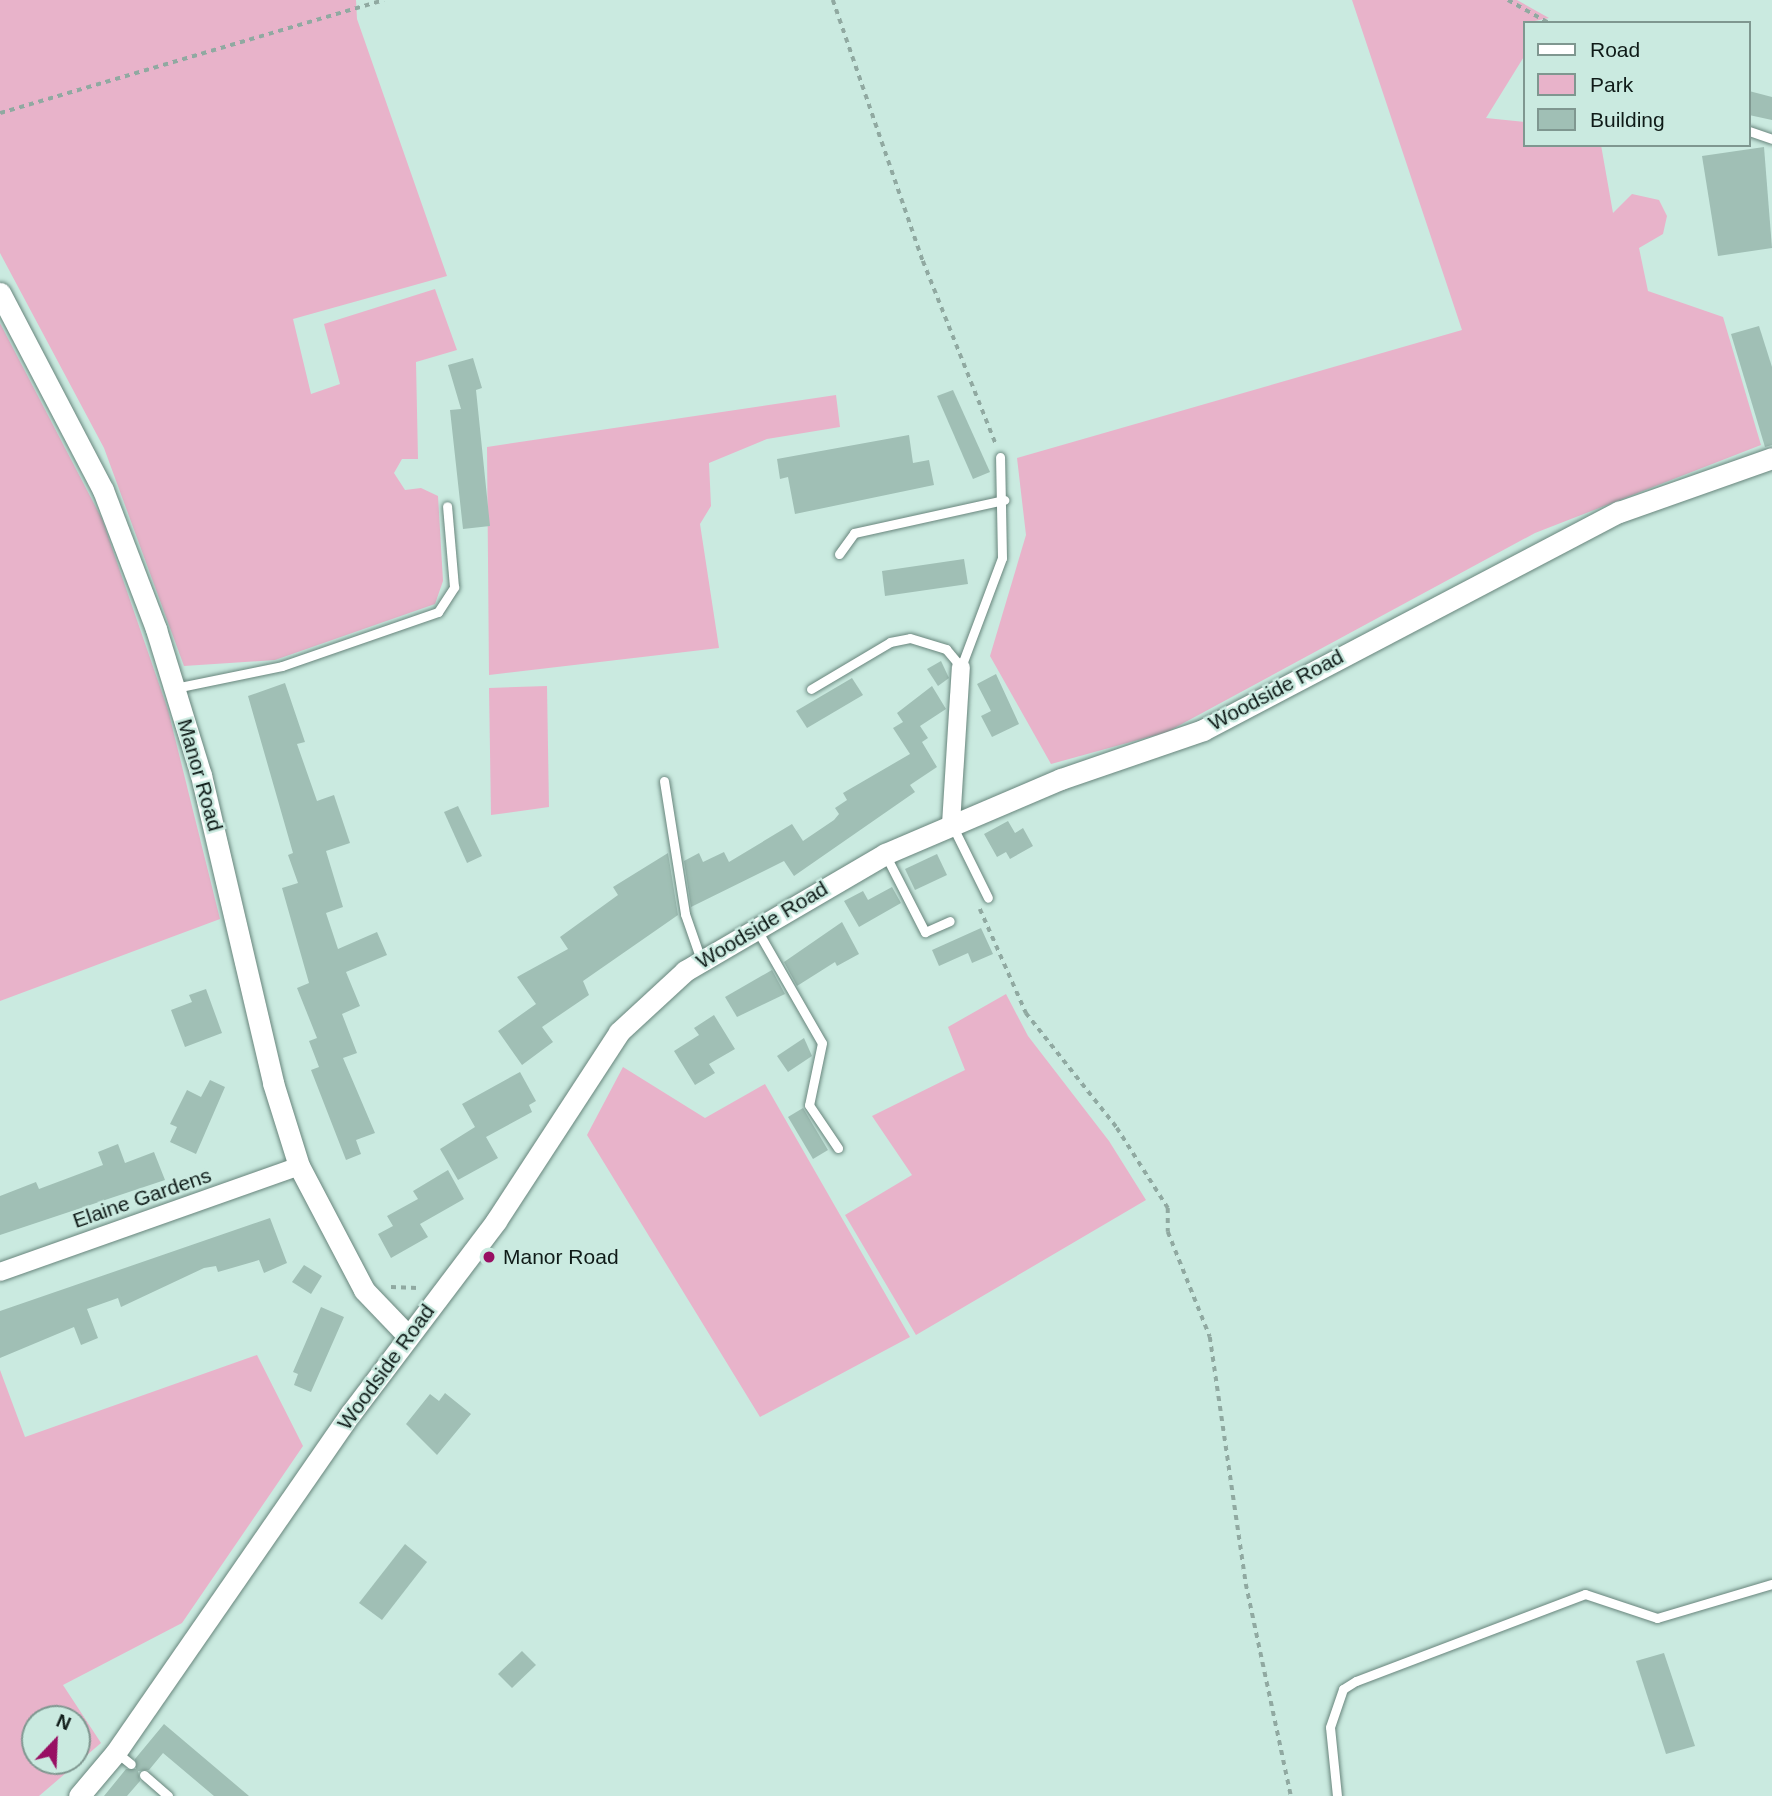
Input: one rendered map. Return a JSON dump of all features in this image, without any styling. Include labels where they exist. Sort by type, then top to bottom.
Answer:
[{"type":"street","name":"Manor Road","points":[[0,293],[103,490],[174,688],[228,874],[273,1083],[299,1166],[364,1290],[408,1336]]},
{"type":"street","name":"Woodside Road","points":[[79,1796],[124,1758],[408,1336],[451,1280],[619,1032],[701,961],[885,854],[951,824],[1203,730],[1619,512],[1772,458]]},
{"type":"street","points":[[951,824],[961,667]]},
{"type":"street","name":"Elaine Gardens","points":[[0,1272],[299,1166]]},
{"type":"lane","points":[[1751,132],[1772,139]]},
{"type":"lane","points":[[811,688],[890,642],[910,638],[946,649],[961,667],[1002,558],[1004,500],[1000,457]]},
{"type":"lane","points":[[839,554],[853,533],[1004,500]]},
{"type":"lane","points":[[174,688],[282,666],[438,612],[454,587],[447,506]]},
{"type":"lane","points":[[664,781],[685,914],[701,961]]},
{"type":"lane","points":[[951,824],[988,898]]},
{"type":"lane","points":[[885,854],[925,932],[950,921]]},
{"type":"lane","points":[[756,928],[822,1044],[809,1105],[838,1148]]},
{"type":"lane","points":[[1337,1796],[1330,1727],[1343,1689],[1356,1681],[1584,1594],[1657,1618],[1772,1584]]},
{"type":"lane","points":[[144,1775],[168,1796]]},
{"type":"path","points":[[0,113],[384,0]]},
{"type":"path","points":[[833,0],[923,261],[1000,457]]},
{"type":"path","points":[[1508,0],[1545,21]]},
{"type":"path","points":[[976,902],[1027,1013],[1117,1128],[1168,1208],[1168,1232],[1210,1337],[1246,1584],[1291,1796]]},
{"type":"path","points":[[386,1286],[414,1289],[451,1280]]},
{"type":"green space","points":[[0,0],[356,0],[357,19],[447,276],[293,319],[311,394],[340,384],[324,324],[435,289],[457,350],[416,362],[418,459],[402,459],[394,473],[405,490],[421,488],[438,496],[443,581],[435,604],[275,660],[184,666],[104,448],[0,253]]},
{"type":"green space","points":[[1352,0],[1517,0],[1549,18],[1524,21],[1524,57],[1486,118],[1524,122],[1524,147],[1601,147],[1613,213],[1632,194],[1659,200],[1667,216],[1663,234],[1639,248],[1648,291],[1723,317],[1761,445],[1535,533],[1167,732],[1051,764],[990,656],[1026,535],[1017,458],[1462,330]]},
{"type":"green space","points":[[0,323],[102,519],[168,710],[220,919],[0,1001]]},
{"type":"green space","points":[[836,395],[840,427],[767,439],[709,463],[711,506],[700,524],[719,648],[489,675],[487,447]]},
{"type":"green space","points":[[547,686],[549,807],[491,815],[489,688]]},
{"type":"green space","points":[[1006,994],[1028,1036],[1109,1141],[1146,1200],[916,1335],[845,1215],[912,1175],[872,1116],[965,1070],[948,1027]]},
{"type":"green space","points":[[623,1067],[705,1118],[765,1084],[910,1337],[760,1417],[587,1135]]},
{"type":"green space","points":[[257,1355],[303,1446],[182,1623],[63,1685],[76,1705],[21,1705],[21,1775],[64,1775],[39,1796],[0,1796],[0,1370],[25,1437]]},
{"type":"green space","points":[[91,1728],[101,1743],[91,1752]]},
{"type":"building","points":[[1751,92],[1772,97],[1772,120],[1751,115]]},
{"type":"building","points":[[1764,147],[1772,248],[1718,256],[1702,156]]},
{"type":"building","points":[[1759,326],[1772,367],[1772,445],[1765,447],[1731,334]]},
{"type":"building","points":[[473,358],[482,388],[476,390],[490,526],[463,529],[450,410],[461,409],[448,365]]},
{"type":"building","points":[[953,390],[990,472],[973,479],[937,396]]},
{"type":"building","points":[[909,435],[913,463],[929,460],[934,485],[795,514],[788,477],[780,479],[777,459]]},
{"type":"building","points":[[964,559],[968,584],[885,596],[882,571]]},
{"type":"building","points":[[941,661],[949,678],[938,686],[927,669]]},
{"type":"building","points":[[996,674],[1019,724],[992,737],[981,716],[991,711],[977,684]]},
{"type":"building","points":[[852,678],[863,695],[807,728],[796,711]]},
{"type":"building","points":[[285,683],[305,742],[297,744],[317,801],[334,795],[350,843],[326,851],[343,907],[326,913],[338,949],[377,932],[387,955],[346,972],[360,1006],[342,1014],[357,1053],[343,1058],[375,1133],[356,1140],[361,1154],[346,1160],[311,1070],[319,1067],[309,1041],[317,1038],[297,988],[309,983],[282,888],[298,883],[288,855],[293,853],[248,696]]},
{"type":"building","points":[[932,686],[946,709],[920,726],[928,738],[922,742],[937,767],[910,785],[915,792],[794,876],[784,861],[691,907],[684,861],[699,853],[703,862],[724,852],[729,862],[792,824],[803,841],[834,820],[839,814],[835,808],[847,800],[843,793],[910,754],[893,728],[903,722],[897,713]]},
{"type":"building","points":[[458,806],[482,856],[467,863],[444,812]]},
{"type":"building","points":[[1008,821],[1015,833],[1023,828],[1033,846],[1010,859],[1006,852],[997,857],[984,834]]},
{"type":"building","points":[[668,853],[678,915],[583,981],[589,995],[542,1027],[553,1042],[522,1065],[498,1031],[536,1004],[517,977],[568,949],[560,937],[618,895],[613,887]]},
{"type":"building","points":[[937,854],[947,875],[915,890],[905,869]]},
{"type":"building","points":[[892,887],[901,903],[859,927],[844,901],[863,891],[868,900]]},
{"type":"building","points":[[842,922],[859,954],[837,966],[835,962],[797,986],[784,962]]},
{"type":"building","points":[[981,928],[993,954],[972,963],[968,953],[939,966],[932,950]]},
{"type":"building","points":[[772,970],[785,994],[737,1017],[725,997]]},
{"type":"building","points":[[206,989],[222,1033],[185,1047],[171,1010],[192,1002],[189,995]]},
{"type":"building","points":[[714,1015],[735,1049],[709,1064],[715,1073],[695,1085],[674,1051],[699,1035],[694,1028]]},
{"type":"building","points":[[804,1038],[812,1056],[788,1072],[777,1056]]},
{"type":"building","points":[[520,1072],[536,1101],[529,1105],[532,1112],[486,1137],[498,1158],[458,1180],[440,1149],[475,1127],[462,1104]]},
{"type":"building","points":[[210,1080],[225,1087],[196,1154],[170,1142],[177,1127],[170,1124],[187,1090],[201,1097]]},
{"type":"building","points":[[803,1108],[828,1150],[813,1159],[788,1117]]},
{"type":"building","points":[[118,1144],[125,1163],[154,1152],[165,1180],[0,1235],[0,1196],[36,1182],[39,1189],[103,1165],[98,1152]]},
{"type":"building","points":[[448,1170],[464,1199],[420,1224],[428,1237],[391,1258],[378,1234],[393,1226],[387,1216],[418,1199],[413,1191]]},
{"type":"building","points":[[270,1218],[287,1263],[264,1273],[259,1260],[218,1272],[216,1266],[204,1268],[121,1307],[118,1298],[87,1309],[98,1338],[81,1345],[74,1327],[0,1358],[0,1311]]},
{"type":"building","points":[[304,1265],[322,1276],[311,1294],[292,1282]]},
{"type":"building","points":[[321,1307],[344,1317],[311,1392],[294,1385],[298,1374],[293,1372]]},
{"type":"building","points":[[445,1393],[471,1414],[437,1455],[406,1424],[430,1394],[439,1401]]},
{"type":"building","points":[[405,1544],[427,1562],[382,1620],[359,1603]]},
{"type":"building","points":[[522,1651],[536,1665],[512,1688],[498,1674]]},
{"type":"building","points":[[1664,1653],[1695,1746],[1666,1754],[1636,1661]]},
{"type":"building","points":[[164,1724],[249,1796],[214,1796],[163,1753],[149,1770],[138,1771],[140,1781],[127,1796],[104,1796],[126,1769],[136,1769],[135,1759]]},
{"type":"place","name":"Manor Road","points":[[489,1257]]}]
